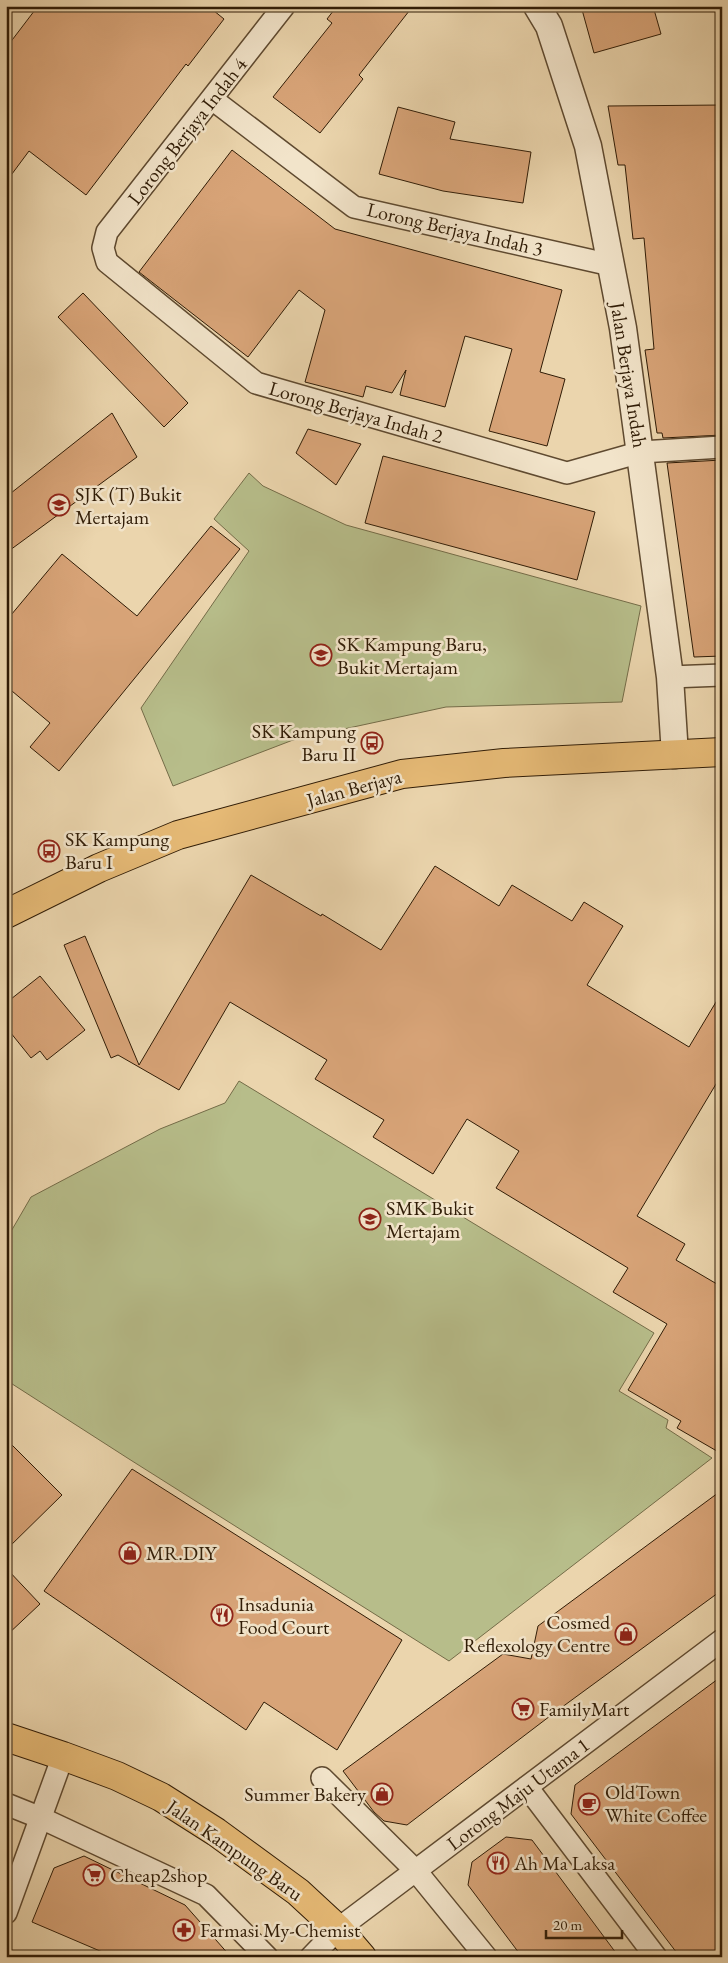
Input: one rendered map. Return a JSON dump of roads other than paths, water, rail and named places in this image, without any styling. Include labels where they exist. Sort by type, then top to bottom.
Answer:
[{"type":"main road","name":"Jalan Berjaya","points":[[6,914],[99,868],[178,836],[402,774],[504,763],[722,752]]},
{"type":"main road","name":"Jalan Kampung Baru","points":[[6,1737],[117,1776],[161,1797],[216,1832],[298,1892],[338,1929],[362,1957]]},
{"type":"street","name":"Lorong Berjaya Indah 4","points":[[107,262],[103,248],[107,232],[284,6]]},
{"type":"street","name":"Jalan Berjaya Indah","points":[[537,6],[549,26],[588,146],[624,328],[670,677],[675,755]]},
{"type":"street","name":"Lorong Berjaya Indah 3","points":[[212,99],[354,206],[611,265]]},
{"type":"street","name":"Lorong Berjaya Indah 2","points":[[107,262],[256,384],[567,473],[641,452],[722,447]]},
{"type":"street","points":[[670,677],[722,675]]},
{"type":"street","name":"Lorong Maju Utama 1","points":[[311,1957],[338,1929],[722,1640]]},
{"type":"street","points":[[6,1913],[63,1756]]},
{"type":"street","points":[[322,1778],[416,1871],[486,1957]]},
{"type":"street","points":[[527,1787],[656,1957]]},
{"type":"street","points":[[6,1804],[41,1818],[206,1896],[267,1957]]},
{"type":"place","name":"SJK (T) Bukit Mertajam","points":[[59,505]]},
{"type":"place","name":"SK Kampung Baru, Bukit Mertajam","points":[[321,655]]},
{"type":"place","name":"SK Kampung Baru II","points":[[372,743]]},
{"type":"place","name":"SK Kampung Baru I","points":[[49,851]]},
{"type":"place","name":"SMK Bukit Mertajam","points":[[370,1219]]},
{"type":"place","name":"MR.DIY","points":[[130,1553]]},
{"type":"place","name":"Insadunia Food Court","points":[[222,1615]]},
{"type":"place","name":"Cosmed Reflexology Centre","points":[[626,1634]]},
{"type":"place","name":"FamilyMart","points":[[523,1709]]},
{"type":"place","name":"Summer Bakery","points":[[382,1794]]},
{"type":"place","name":"OldTown White Coffee","points":[[589,1804]]},
{"type":"place","name":"Ah Ma Laksa","points":[[498,1863]]},
{"type":"place","name":"Cheap2shop","points":[[94,1875]]},
{"type":"place","name":"Farmasi My-Chemist","points":[[184,1930]]}]
